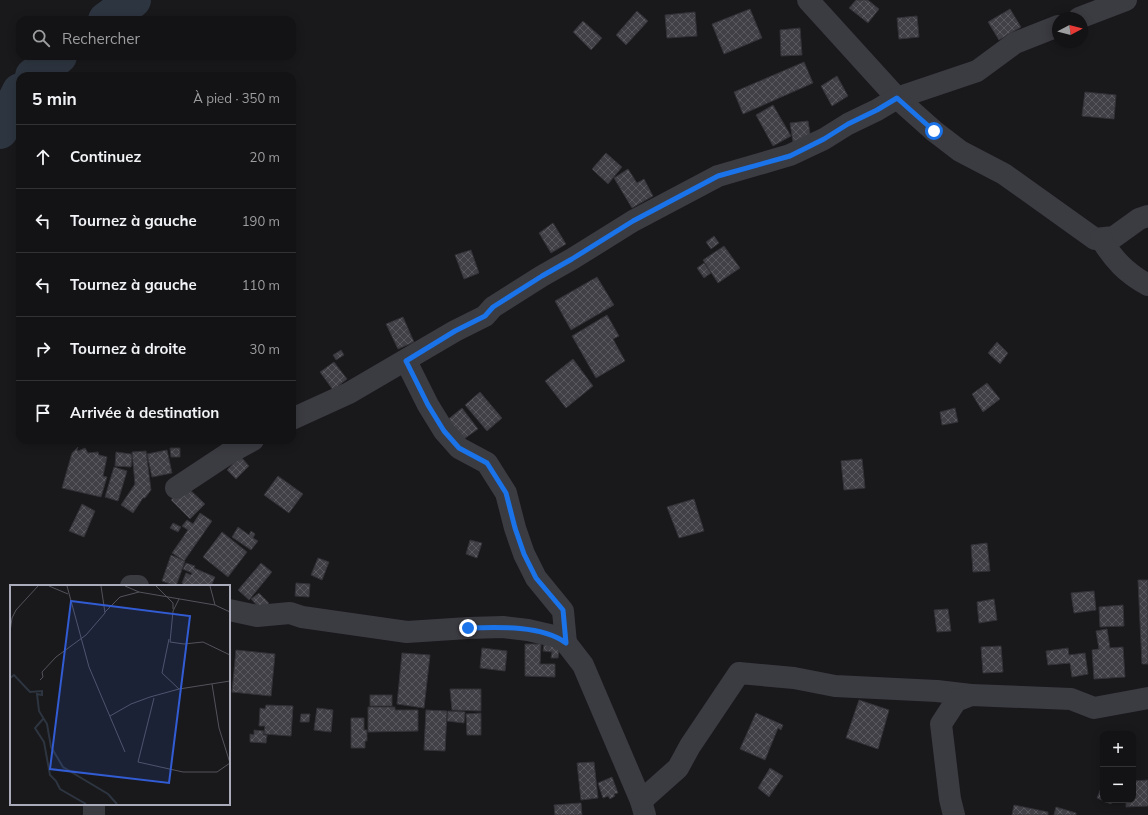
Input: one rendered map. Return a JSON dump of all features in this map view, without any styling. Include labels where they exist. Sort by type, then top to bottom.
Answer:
[{"type":"street","points":[[808,0],[897,98],[934,131],[960,151],[1004,174],[1095,239],[1114,237],[1139,219],[1148,216]]},
{"type":"street","points":[[1088,15],[1126,0]]},
{"type":"street","points":[[296,417],[349,394],[455,331],[485,316],[493,307],[639,218],[718,176],[790,156],[824,139],[848,124],[877,110],[897,98],[977,71],[1014,43],[1052,28]]},
{"type":"street","points":[[1101,239],[1112,256],[1134,277],[1148,285]]},
{"type":"street","points":[[406,361],[428,405],[444,431],[459,448],[487,463],[506,493],[515,528],[524,554],[536,578],[563,610],[566,643]]},
{"type":"street","points":[[176,488],[229,453],[246,444]]},
{"type":"street","points":[[230,610],[257,616],[290,613],[302,617],[407,632],[503,627],[528,630],[558,637],[566,643],[583,665],[643,808],[678,768],[690,746],[739,673],[794,678],[836,686],[937,691],[971,695],[1071,699],[1094,708],[1148,698]]},
{"type":"street","points":[[954,815],[950,799],[941,724],[956,701],[971,695]]},
{"type":"building","points":[[856,0],[868,0],[879,9],[868,23],[849,8]]},
{"type":"building","points":[[750,9],[762,38],[724,54],[712,24]]},
{"type":"building","points":[[1010,9],[1021,27],[999,40],[988,22]]},
{"type":"building","points":[[637,11],[648,21],[626,45],[616,35]]},
{"type":"building","points":[[695,12],[697,36],[667,38],[665,15]]},
{"type":"building","points":[[917,16],[919,37],[899,39],[897,18]]},
{"type":"building","points":[[583,21],[602,38],[591,50],[573,32]]},
{"type":"building","points":[[800,28],[802,55],[781,56],[780,30]]},
{"type":"building","points":[[804,62],[813,83],[743,114],[734,92]]},
{"type":"building","points":[[837,76],[848,96],[832,106],[821,86]]},
{"type":"building","points":[[1085,92],[1116,95],[1114,119],[1082,116]]},
{"type":"building","points":[[773,105],[791,136],[773,146],[756,115]]},
{"type":"building","points":[[808,121],[811,140],[793,142],[790,123]]},
{"type":"building","points":[[606,153],[622,167],[608,184],[592,169]]},
{"type":"building","points":[[628,169],[637,183],[644,179],[653,196],[632,208],[614,178]]},
{"type":"building","points":[[553,223],[566,244],[551,253],[539,233]]},
{"type":"building","points":[[714,236],[719,243],[711,249],[706,242]]},
{"type":"building","points":[[724,246],[740,268],[718,283],[703,260]]},
{"type":"building","points":[[471,250],[479,273],[464,279],[455,255]]},
{"type":"building","points":[[704,263],[711,273],[704,278],[697,268]]},
{"type":"building","points":[[597,277],[614,305],[571,330],[555,301]]},
{"type":"building","points":[[607,315],[619,336],[613,339],[625,361],[596,378],[572,336]]},
{"type":"building","points":[[403,317],[414,342],[398,349],[386,324]]},
{"type":"building","points":[[997,342],[1008,353],[1000,364],[988,353]]},
{"type":"building","points":[[341,350],[344,355],[336,360],[333,355]]},
{"type":"building","points":[[573,359],[593,386],[566,408],[545,381]]},
{"type":"building","points":[[334,362],[347,379],[333,390],[320,372]]},
{"type":"building","points":[[987,383],[1000,399],[983,412],[972,394]]},
{"type":"building","points":[[480,392],[502,418],[487,431],[465,405]]},
{"type":"building","points":[[462,408],[478,429],[461,441],[446,421]]},
{"type":"building","points":[[955,408],[958,422],[942,425],[940,412]]},
{"type":"building","points":[[78,447],[78,451],[85,448],[88,453],[98,452],[99,455],[107,457],[103,476],[107,477],[101,497],[62,488],[72,453]]},
{"type":"building","points":[[170,448],[180,448],[180,457],[171,457]]},
{"type":"building","points":[[167,450],[172,473],[152,477],[147,454]]},
{"type":"building","points":[[146,451],[151,490],[145,498],[143,498],[133,513],[121,505],[135,484],[132,452]]},
{"type":"building","points":[[116,452],[131,454],[131,467],[115,466]]},
{"type":"building","points":[[240,456],[249,466],[236,479],[227,470]]},
{"type":"building","points":[[862,459],[865,488],[844,490],[841,461]]},
{"type":"building","points":[[114,467],[127,471],[118,501],[105,497]]},
{"type":"building","points":[[278,476],[303,494],[289,513],[264,495]]},
{"type":"building","points":[[186,486],[205,504],[190,519],[171,500],[179,490]]},
{"type":"building","points":[[694,499],[704,531],[679,538],[667,507]]},
{"type":"building","points":[[82,504],[95,511],[84,537],[69,531]]},
{"type":"building","points":[[200,513],[212,521],[184,561],[172,553],[188,530],[182,526],[187,520],[193,524]]},
{"type":"building","points":[[173,523],[181,527],[178,532],[170,528]]},
{"type":"building","points":[[238,527],[249,535],[251,531],[255,534],[253,538],[258,541],[251,550],[232,537]]},
{"type":"building","points":[[222,532],[247,552],[228,577],[203,557]]},
{"type":"building","points":[[470,540],[482,543],[477,558],[466,554]]},
{"type":"building","points":[[987,543],[990,571],[973,572],[971,545]]},
{"type":"building","points":[[171,555],[185,561],[176,585],[162,581]]},
{"type":"building","points":[[318,558],[329,562],[322,580],[311,575]]},
{"type":"building","points":[[186,563],[195,566],[194,568],[215,577],[211,585],[185,585],[182,583],[186,573],[191,575],[192,573],[183,569]]},
{"type":"building","points":[[261,563],[272,572],[249,600],[238,590]]},
{"type":"building","points":[[1138,580],[1148,580],[1148,664],[1142,664]]},
{"type":"building","points":[[296,583],[310,584],[309,597],[295,596]]},
{"type":"building","points":[[1094,591],[1096,610],[1074,613],[1071,593]]},
{"type":"building","points":[[259,593],[269,603],[261,610],[251,599]]},
{"type":"building","points":[[994,599],[997,620],[979,623],[977,602]]},
{"type":"building","points":[[1123,605],[1124,626],[1100,627],[1099,607]]},
{"type":"building","points":[[948,609],[951,631],[937,632],[934,610]]},
{"type":"building","points":[[1107,629],[1110,648],[1123,647],[1125,677],[1094,679],[1092,650],[1099,649],[1096,631]]},
{"type":"building","points":[[525,644],[541,644],[540,664],[555,664],[555,677],[525,676]]},
{"type":"building","points":[[544,644],[560,645],[558,658],[551,658],[552,652],[543,651]]},
{"type":"building","points":[[1001,646],[1003,672],[983,673],[981,647]]},
{"type":"building","points":[[482,648],[507,651],[505,671],[480,668]]},
{"type":"building","points":[[1068,648],[1069,655],[1085,653],[1088,674],[1072,677],[1070,663],[1048,665],[1046,651]]},
{"type":"building","points":[[236,650],[275,654],[271,696],[232,692]]},
{"type":"building","points":[[402,653],[430,655],[424,708],[397,704]]},
{"type":"building","points":[[450,689],[481,689],[481,711],[452,710]]},
{"type":"building","points":[[370,695],[392,695],[392,706],[370,706]]},
{"type":"building","points":[[859,700],[889,710],[878,749],[846,738]]},
{"type":"building","points":[[266,705],[293,706],[291,736],[264,734],[265,726],[259,726],[260,708],[265,709]]},
{"type":"building","points":[[368,707],[395,707],[395,710],[418,710],[418,731],[368,732]]},
{"type":"building","points":[[317,708],[333,710],[331,732],[314,730]]},
{"type":"building","points":[[426,710],[447,711],[445,751],[424,750]]},
{"type":"building","points":[[448,711],[465,712],[464,723],[447,721]]},
{"type":"building","points":[[481,713],[481,735],[467,735],[466,714]]},
{"type":"building","points":[[756,713],[783,725],[781,730],[778,728],[765,760],[740,749]]},
{"type":"building","points":[[301,714],[310,714],[309,722],[300,722]]},
{"type":"building","points":[[351,718],[364,718],[364,730],[367,730],[367,741],[365,741],[365,748],[351,748]]},
{"type":"building","points":[[254,730],[264,731],[263,735],[267,735],[266,743],[250,742],[250,734],[254,735]]},
{"type":"building","points":[[594,762],[598,798],[581,800],[577,763]]},
{"type":"building","points":[[770,768],[783,776],[769,797],[758,788]]},
{"type":"building","points":[[612,777],[618,793],[614,794],[615,796],[610,799],[608,796],[603,798],[598,783]]},
{"type":"building","points":[[1148,780],[1148,806],[1126,807],[1126,803],[1136,803],[1136,781]]},
{"type":"building","points":[[1100,790],[1100,799],[1097,798]]},
{"type":"building","points":[[581,803],[582,815],[555,815],[554,805]]},
{"type":"building","points":[[1014,805],[1048,812],[1048,815],[1012,815]]},
{"type":"building","points":[[1056,807],[1076,813],[1076,815],[1054,815]]},
{"type":"waterway","points":[[111,16],[133,0]]},
{"type":"waterway","points":[[38,72],[54,60]]},
{"type":"waterway","points":[[0,131],[16,99]]},
{"type":"route","points":[[468,628],[503,627],[528,630],[558,637],[566,643],[563,610],[536,578],[524,554],[515,528],[506,493],[487,463],[459,448],[444,431],[428,405],[406,361],[455,331],[485,316],[493,307],[633,221],[718,176],[790,156],[824,139],[848,124],[877,110],[897,98],[934,131]]}]
